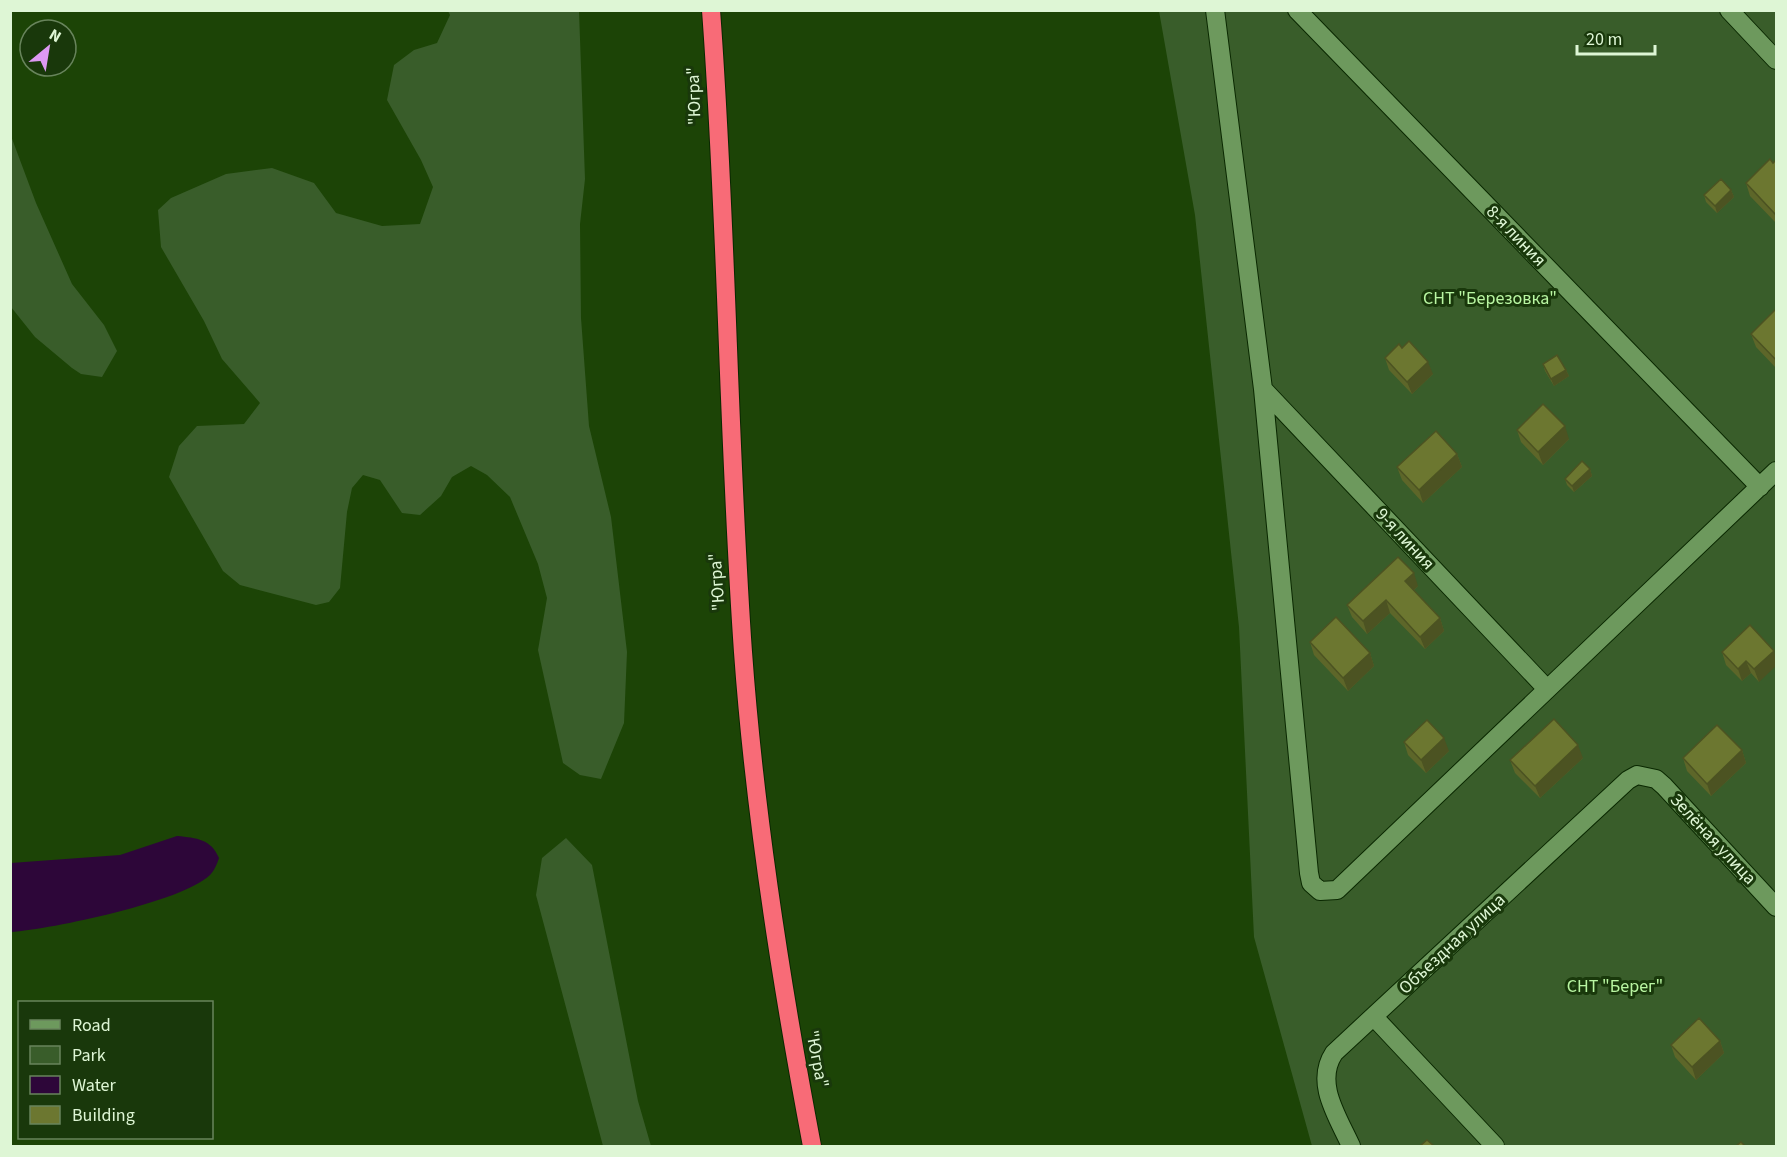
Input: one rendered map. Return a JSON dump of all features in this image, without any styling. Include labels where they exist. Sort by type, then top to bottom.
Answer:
[{"type":"highway","name":"\"Югра\"","points":[[711,10],[732,483],[747,698],[774,939],[812,1146]]},
{"type":"street","points":[[1215,10],[1263,389],[1311,883],[1320,891],[1337,891],[1776,471]]},
{"type":"street","name":"8-я линия","points":[[1297,10],[1760,487]]},
{"type":"street","points":[[1729,10],[1776,60]]},
{"type":"street","name":"9-я линия","points":[[1263,389],[1547,689]]},
{"type":"street","name":"Объездная улица","points":[[1351,1146],[1325,1086],[1327,1064],[1334,1053],[1628,780],[1637,775],[1647,776]]},
{"type":"street","name":"Зелёная улица","points":[[1647,776],[1664,786],[1776,907]]},
{"type":"street","points":[[1374,1017],[1495,1146]]},
{"type":"green space","points":[[448,11],[579,11],[585,179],[580,224],[581,318],[589,426],[611,517],[627,652],[624,723],[601,779],[580,775],[563,763],[538,650],[547,598],[538,564],[510,497],[487,475],[471,466],[452,477],[441,496],[420,515],[402,513],[380,480],[363,475],[352,488],[347,512],[340,588],[329,602],[316,605],[240,585],[223,571],[169,477],[179,446],[197,426],[244,424],[260,403],[222,359],[204,321],[161,247],[158,210],[171,198],[226,174],[272,168],[314,183],[336,213],[382,226],[420,224],[433,187],[421,160],[387,100],[394,65],[414,50],[437,43],[450,15]]},
{"type":"green space","name":"СНТ \"Березовка\"","points":[[1159,11],[1776,11],[1776,1146],[1312,1146],[1254,937],[1239,627],[1195,215]]},
{"type":"green space","points":[[10,118],[11,136],[36,203],[72,284],[104,325],[117,351],[102,377],[81,374],[72,368],[35,337],[11,307]]},
{"type":"green space","points":[[566,838],[592,865],[638,1101],[651,1146],[603,1146],[536,895],[542,858]]},
{"type":"water","points":[[177,836],[207,843],[219,858],[210,875],[195,885],[146,904],[85,920],[11,932],[11,863],[120,855]]},
{"type":"building","points":[[1770,159],[1773,163],[1776,160],[1776,215],[1746,183]]},
{"type":"building","points":[[1721,179],[1731,190],[1715,206],[1704,195]]},
{"type":"building","points":[[1776,309],[1776,360],[1751,334]]},
{"type":"building","points":[[1409,341],[1428,362],[1407,382],[1385,358],[1399,344],[1402,348]]},
{"type":"building","points":[[1557,355],[1566,370],[1551,379],[1543,364]]},
{"type":"building","points":[[1543,404],[1565,426],[1538,452],[1517,430]]},
{"type":"building","points":[[1436,431],[1457,454],[1419,490],[1397,467]]},
{"type":"building","points":[[1582,461],[1590,469],[1572,486],[1565,479]]},
{"type":"building","points":[[1398,557],[1414,573],[1405,581],[1440,618],[1420,637],[1386,600],[1363,621],[1347,605]]},
{"type":"building","points":[[1336,617],[1370,653],[1343,678],[1310,642]]},
{"type":"building","points":[[1750,625],[1774,651],[1754,669],[1746,661],[1738,669],[1722,652]]},
{"type":"building","points":[[1554,719],[1578,745],[1535,786],[1510,760]]},
{"type":"building","points":[[1427,720],[1444,738],[1421,760],[1404,742]]},
{"type":"building","points":[[1717,725],[1742,750],[1707,784],[1683,758]]},
{"type":"building","points":[[1699,1018],[1720,1041],[1692,1067],[1671,1045]]},
{"type":"building","points":[[1427,1140],[1434,1146],[1420,1146]]},
{"type":"park label","name":"СНТ \"Берег\"","points":[[1615,986]]}]
